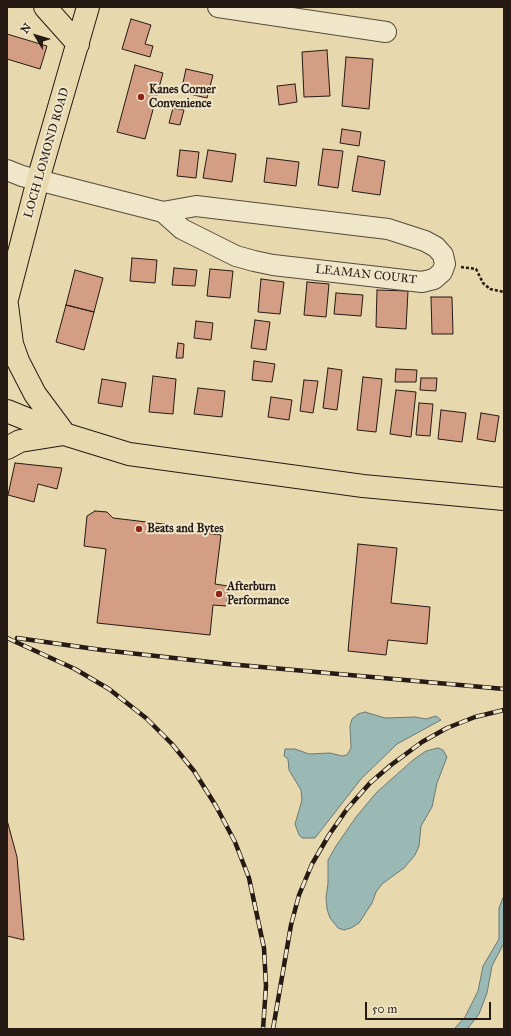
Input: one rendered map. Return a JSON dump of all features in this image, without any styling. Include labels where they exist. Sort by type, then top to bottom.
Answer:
[{"type":"main road","points":[[45,7],[78,44]]},
{"type":"main road","name":"LOCH LOMOND ROAD","points":[[7,299],[38,180],[88,7]]},
{"type":"main road","points":[[7,305],[12,344],[18,361],[35,394],[64,434]]},
{"type":"main road","points":[[7,411],[64,434],[129,454],[363,486],[504,499]]},
{"type":"main road","points":[[7,448],[20,441],[64,434]]},
{"type":"street","points":[[218,7],[386,32]]},
{"type":"street","name":"LEAMAN COURT","points":[[7,170],[38,180],[163,212],[196,206],[295,219],[382,227],[425,241],[436,248],[442,255],[445,264],[442,272],[434,279],[422,282],[273,265],[236,256],[182,228],[163,212]]},
{"type":"path","points":[[445,264],[476,269],[484,283],[490,289],[504,292]]},
{"type":"water","points":[[365,712],[385,718],[415,717],[426,719],[436,716],[441,720],[397,744],[361,779],[315,838],[302,838],[299,835],[295,824],[302,800],[301,790],[289,770],[288,759],[284,756],[285,749],[295,749],[309,754],[330,753],[342,756],[347,755],[351,748],[350,726],[352,719],[358,714]]},
{"type":"water","points":[[438,748],[443,750],[447,757],[437,783],[432,807],[421,826],[419,846],[415,855],[404,868],[382,884],[359,923],[344,930],[338,928],[330,918],[327,909],[326,898],[328,883],[328,860],[356,817],[376,793],[413,760],[426,751]]},
{"type":"water","points":[[504,895],[504,943],[492,966],[487,993],[479,1014],[469,1027],[467,1029],[454,1029],[465,1017],[478,991],[483,966],[499,939],[499,908]]},
{"type":"building","points":[[131,19],[151,25],[145,44],[153,46],[150,57],[122,49]]},
{"type":"building","points":[[7,34],[47,46],[40,69],[7,59]]},
{"type":"building","points":[[327,50],[330,96],[304,97],[302,52]]},
{"type":"building","points":[[346,57],[373,59],[369,109],[342,106]]},
{"type":"building","points":[[135,65],[163,73],[145,139],[117,132]]},
{"type":"building","points":[[186,69],[213,75],[207,98],[181,92]]},
{"type":"building","points":[[295,84],[297,102],[279,105],[277,86]]},
{"type":"building","points":[[173,108],[184,110],[180,125],[169,123]]},
{"type":"building","points":[[342,129],[361,132],[359,146],[340,143]]},
{"type":"building","points":[[323,149],[343,151],[338,188],[318,185]]},
{"type":"building","points":[[180,150],[199,152],[196,178],[177,176]]},
{"type":"building","points":[[208,150],[236,154],[232,182],[203,178]]},
{"type":"building","points":[[358,156],[385,161],[380,195],[352,191]]},
{"type":"building","points":[[267,158],[299,162],[296,186],[264,182]]},
{"type":"building","points":[[132,258],[157,260],[155,283],[130,281]]},
{"type":"building","points":[[174,268],[197,270],[195,286],[172,285]]},
{"type":"building","points":[[210,269],[233,271],[230,298],[207,296]]},
{"type":"building","points":[[75,270],[103,278],[94,312],[66,305]]},
{"type":"building","points":[[261,279],[284,282],[280,314],[258,312]]},
{"type":"building","points":[[307,282],[329,284],[326,317],[304,315]]},
{"type":"building","points":[[377,290],[408,291],[406,329],[376,327]]},
{"type":"building","points":[[336,293],[363,295],[361,316],[334,314]]},
{"type":"building","points":[[431,297],[452,297],[453,334],[432,334]]},
{"type":"building","points":[[66,305],[94,312],[84,350],[56,342]]},
{"type":"building","points":[[255,320],[270,322],[266,350],[251,348]]},
{"type":"building","points":[[196,321],[213,323],[211,340],[194,338]]},
{"type":"building","points":[[178,343],[184,344],[183,358],[176,358]]},
{"type":"building","points":[[254,361],[275,364],[272,382],[252,380]]},
{"type":"building","points":[[328,368],[342,370],[337,410],[323,408]]},
{"type":"building","points":[[396,369],[417,370],[416,382],[395,382]]},
{"type":"building","points":[[153,376],[176,379],[173,414],[149,412]]},
{"type":"building","points":[[363,377],[382,379],[376,432],[357,430]]},
{"type":"building","points":[[421,378],[437,378],[436,391],[420,390]]},
{"type":"building","points":[[102,379],[126,383],[122,407],[98,403]]},
{"type":"building","points":[[304,380],[318,381],[313,413],[300,411]]},
{"type":"building","points":[[198,388],[225,391],[222,417],[194,414]]},
{"type":"building","points":[[396,390],[416,392],[411,437],[390,434]]},
{"type":"building","points":[[271,397],[292,400],[289,420],[268,417]]},
{"type":"building","points":[[419,403],[433,404],[430,436],[416,435]]},
{"type":"building","points":[[441,410],[466,413],[462,442],[438,439]]},
{"type":"building","points":[[481,413],[499,416],[495,442],[477,439]]},
{"type":"building","points":[[15,463],[62,468],[57,489],[38,484],[34,502],[8,495]]},
{"type":"building","points":[[95,511],[107,512],[113,518],[172,525],[172,529],[221,535],[215,584],[228,586],[226,606],[213,605],[210,635],[97,623],[106,549],[84,546],[87,516]]},
{"type":"building","points":[[358,544],[397,548],[391,603],[430,607],[427,644],[388,640],[386,655],[348,651]]},
{"type":"building","points":[[7,820],[17,857],[24,940],[7,936]]},
{"type":"railway","points":[[7,638],[75,669],[109,689],[146,718],[172,744],[194,771],[216,806],[235,842],[249,878],[264,948],[266,986],[263,1029]]},
{"type":"railway","points":[[17,638],[102,650],[228,664],[504,689]]},
{"type":"railway","points":[[273,1029],[291,925],[299,895],[312,864],[329,835],[347,809],[370,783],[422,742],[447,728],[475,717],[504,710]]},
{"type":"place","name":"Kanes Corner Convenience","points":[[141,97]]},
{"type":"place","name":"Beats and Bytes","points":[[139,529]]},
{"type":"place","name":"Afterburn Performance","points":[[219,594]]}]
